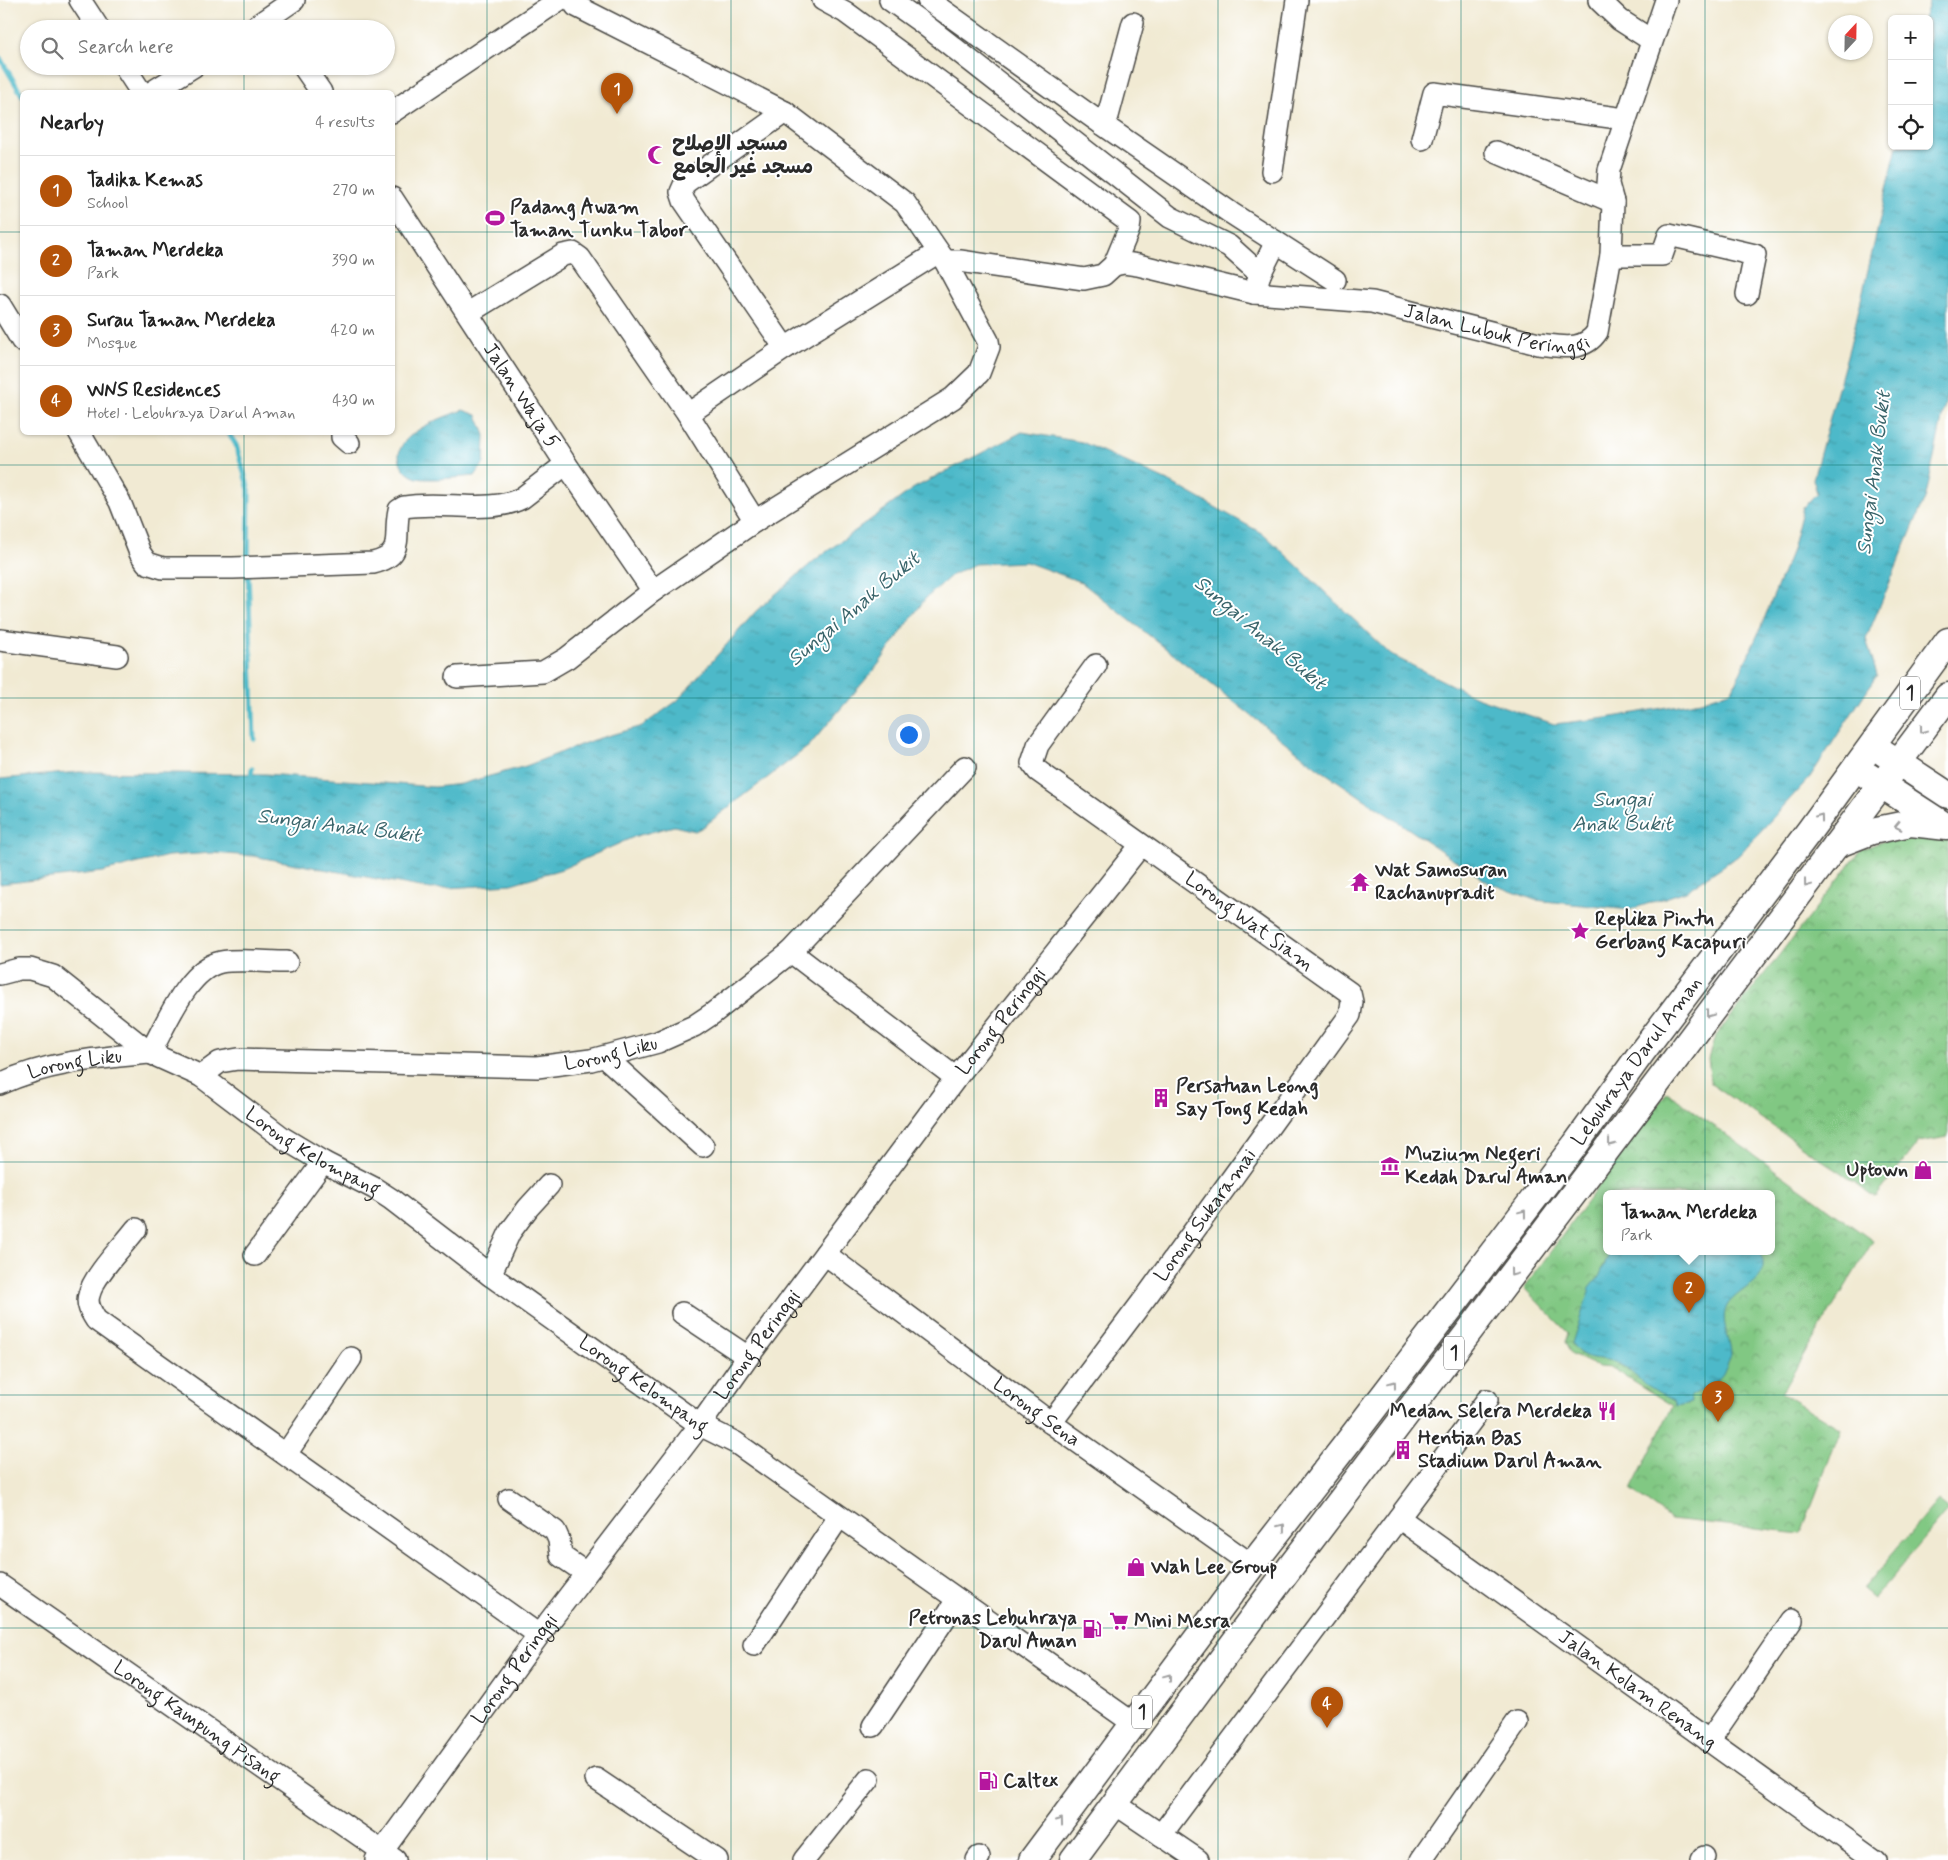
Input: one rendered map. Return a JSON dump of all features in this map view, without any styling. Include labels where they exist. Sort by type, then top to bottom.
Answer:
[{"type":"main road","name":"Lebuhraya Darul Aman","points":[[1032,1860],[1252,1565],[1575,1145],[1948,641]]},
{"type":"main road","name":"Lebuhraya Darul Aman","points":[[1073,1860],[1279,1582],[1444,1366],[1948,696]]},
{"type":"main road","points":[[1872,745],[1898,764],[1948,795]]},
{"type":"main road","points":[[1855,768],[1947,827]]},
{"type":"main road","points":[[1836,845],[1872,831],[1911,824],[1947,827]]},
{"type":"street","points":[[80,0],[93,20]]},
{"type":"street","points":[[277,20],[294,0]]},
{"type":"street","points":[[395,110],[559,0]]},
{"type":"street","points":[[457,677],[543,672],[567,658],[653,591],[756,521],[953,398],[979,374],[989,347],[988,341],[941,257],[905,203],[785,112],[576,6],[572,0]]},
{"type":"street","points":[[823,0],[845,12],[1130,222],[1170,217]]},
{"type":"street","points":[[890,0],[1170,217],[1229,246],[1257,283],[1276,242]]},
{"type":"street","points":[[1272,171],[1298,0]]},
{"type":"street","points":[[1599,0],[1620,20],[1651,40]]},
{"type":"street","name":"Jalan Lubuk Peringgi","points":[[1114,265],[1124,263],[1138,265],[1372,302],[1538,344],[1577,347],[1593,338],[1597,332],[1611,255],[1613,202],[1608,184],[1609,170],[1651,40],[1666,0]]},
{"type":"street","points":[[920,22],[932,1],[1102,124],[1335,280]]},
{"type":"street","points":[[1102,124],[1108,116],[1133,23]]},
{"type":"street","points":[[130,75],[140,90]]},
{"type":"street","points":[[155,90],[179,75]]},
{"type":"street","points":[[309,75],[320,90]]},
{"type":"street","points":[[1422,139],[1434,93],[1625,118]]},
{"type":"street","points":[[785,112],[685,184],[681,192],[684,201],[785,348]]},
{"type":"street","points":[[1496,152],[1613,202]]},
{"type":"street","name":"Jalan Waja 5","points":[[395,203],[566,464],[653,591]]},
{"type":"street","points":[[688,414],[785,348],[941,257],[1084,279],[1103,275],[1114,265],[1129,229],[1130,222]]},
{"type":"street","points":[[1611,255],[1662,255],[1669,234],[1755,255],[1747,294]]},
{"type":"street","points":[[468,313],[563,255],[573,253],[580,258],[688,414],[756,521]]},
{"type":"street","points":[[0,305],[20,339]]},
{"type":"street","points":[[81,435],[120,502],[140,553],[146,563],[163,568],[233,568],[372,563],[385,560],[393,553],[395,548],[397,519],[399,510],[404,507],[490,505],[514,502],[566,464]]},
{"type":"street","points":[[0,640],[117,656]]},
{"type":"street","name":"Lorong Wat Siam","points":[[1096,665],[1038,745],[1032,763],[1038,771],[1350,993],[1352,1002]]},
{"type":"street","name":"Lorong Liku","points":[[201,1076],[220,1062],[238,1058],[537,1068],[604,1057],[658,1042],[694,1026],[712,1014],[791,952],[965,767]]},
{"type":"street","name":"Lorong Peringgi","points":[[384,1857],[539,1636],[586,1573],[700,1425],[748,1357],[956,1078],[1141,844]]},
{"type":"street","points":[[791,952],[956,1078]]},
{"type":"street","points":[[150,1053],[187,986],[197,974],[208,966],[222,962],[287,962]]},
{"type":"street","name":"Lorong Kelompang","points":[[0,974],[19,969],[30,969],[53,976],[150,1053],[201,1076],[283,1138],[391,1199],[490,1275],[700,1425],[736,1443],[1133,1723]]},
{"type":"street","name":"Lorong Sukaramai","points":[[1051,1423],[1149,1293],[1350,1015],[1352,1002]]},
{"type":"street","name":"Lorong Liku","points":[[0,1084],[16,1076],[56,1065],[89,1059],[150,1053]]},
{"type":"street","points":[[604,1057],[703,1146]]},
{"type":"street","points":[[255,1255],[323,1162]]},
{"type":"street","points":[[490,1275],[510,1232],[549,1185]]},
{"type":"street","points":[[136,1229],[94,1282],[88,1296],[89,1308],[96,1320],[539,1636]]},
{"type":"street","name":"Lorong Sena","points":[[825,1254],[1051,1423],[1252,1565]]},
{"type":"street","points":[[682,1313],[748,1357]]},
{"type":"street","points":[[286,1454],[351,1358]]},
{"type":"street","points":[[1162,1835],[1487,1400]]},
{"type":"street","points":[[509,1499],[554,1531],[561,1556],[586,1573]]},
{"type":"street","points":[[754,1645],[839,1517]]},
{"type":"street","name":"Jalan Kolam Renang","points":[[1399,1518],[1875,1860]]},
{"type":"street","name":"Lorong Kampung Pisang","points":[[0,1585],[384,1857]]},
{"type":"street","points":[[873,1726],[957,1600]]},
{"type":"street","points":[[1709,1741],[1792,1620]]},
{"type":"street","points":[[1421,1860],[1517,1722]]},
{"type":"street","points":[[596,1779],[717,1860]]},
{"type":"street","points":[[804,1860],[869,1779]]},
{"type":"street","points":[[1114,1803],[1198,1860]]},
{"type":"green space","points":[[1933,833],[1948,838],[1948,1137],[1919,1142],[1876,1197],[1711,1084],[1708,1059],[1715,1037],[1862,849],[1884,841]]},
{"type":"green space","points":[[1667,1092],[1873,1241],[1781,1393],[1841,1429],[1801,1533],[1670,1519],[1631,1490],[1673,1406],[1612,1368],[1599,1367],[1571,1354],[1565,1343],[1568,1333],[1524,1288]]},
{"type":"green space","points":[[1938,1500],[1948,1508],[1948,1511],[1874,1598],[1863,1589]]},
{"type":"water","name":"Sungai Anak Bukit","points":[[1930,0],[1948,0],[1948,389],[1926,496],[1866,639],[1877,675],[1810,777],[1738,856],[1686,891],[1629,910],[1535,900],[1489,883],[1318,768],[1081,582],[1026,562],[975,564],[952,575],[925,599],[878,665],[809,746],[703,827],[695,831],[674,826],[636,836],[562,869],[511,884],[431,889],[253,856],[212,853],[168,856],[102,872],[0,884],[0,779],[78,772],[266,774],[435,787],[461,784],[526,766],[593,740],[642,726],[677,701],[756,611],[815,560],[914,488],[1022,432],[1082,442],[1172,483],[1265,535],[1391,655],[1476,697],[1554,724],[1607,718],[1701,701],[1732,690],[1758,634],[1792,550],[1803,507],[1817,493],[1813,479],[1853,334],[1896,150],[1933,150],[1933,15],[1925,15]]},
{"type":"water","points":[[463,410],[477,415],[485,435],[484,463],[475,476],[422,479],[408,473],[401,464],[399,454],[402,445],[420,429],[443,417]]},
{"type":"water","points":[[1609,1255],[1760,1255],[1763,1261],[1763,1269],[1759,1276],[1727,1306],[1724,1318],[1731,1355],[1723,1375],[1719,1380],[1690,1397],[1691,1403],[1676,1406],[1674,1401],[1647,1385],[1623,1366],[1613,1361],[1581,1354],[1576,1350],[1572,1343],[1590,1288],[1599,1277]]},
{"type":"waterway","points":[[0,58],[20,92]]},
{"type":"waterway","points":[[230,435],[236,445],[249,490],[248,563]]},
{"type":"waterway","points":[[248,571],[254,739]]},
{"type":"waterway","points":[[250,781],[252,769]]},
{"type":"place","name":"Tadika Kemas","points":[[617,114]]},
{"type":"place","name":"مسجد الإصلاح مسجد غير الجامع","points":[[657,155]]},
{"type":"place","name":"Padang Awam Taman Tunku Tabor","points":[[495,218]]},
{"type":"place","name":"Wat Samosuran Rachanupradit","points":[[1360,882]]},
{"type":"place","name":"Replika Pintu Gerbang Kacapuri","points":[[1580,931]]},
{"type":"place","name":"Persatuan Leong Say Tong Kedah","points":[[1161,1098]]},
{"type":"place","name":"Muzium Negeri Kedah Darul Aman","points":[[1390,1166]]},
{"type":"place","name":"Uptown","points":[[1923,1170]]},
{"type":"place","name":"Taman Merdeka","points":[[1689,1313]]},
{"type":"place","name":"Medan Selera Merdeka","points":[[1607,1411]]},
{"type":"place","name":"Surau Taman Merdeka","points":[[1718,1422]]},
{"type":"place","name":"Hentian Bas Stadium Darul Aman","points":[[1403,1450]]},
{"type":"place","name":"Wah Lee Group","points":[[1136,1567]]},
{"type":"place","name":"Mini Mesra","points":[[1119,1621]]},
{"type":"place","name":"Petronas Lebuhraya Darul Aman","points":[[1092,1629]]},
{"type":"place","name":"WNS Residences","points":[[1327,1728]]},
{"type":"place","name":"Caltex","points":[[988,1781]]}]
